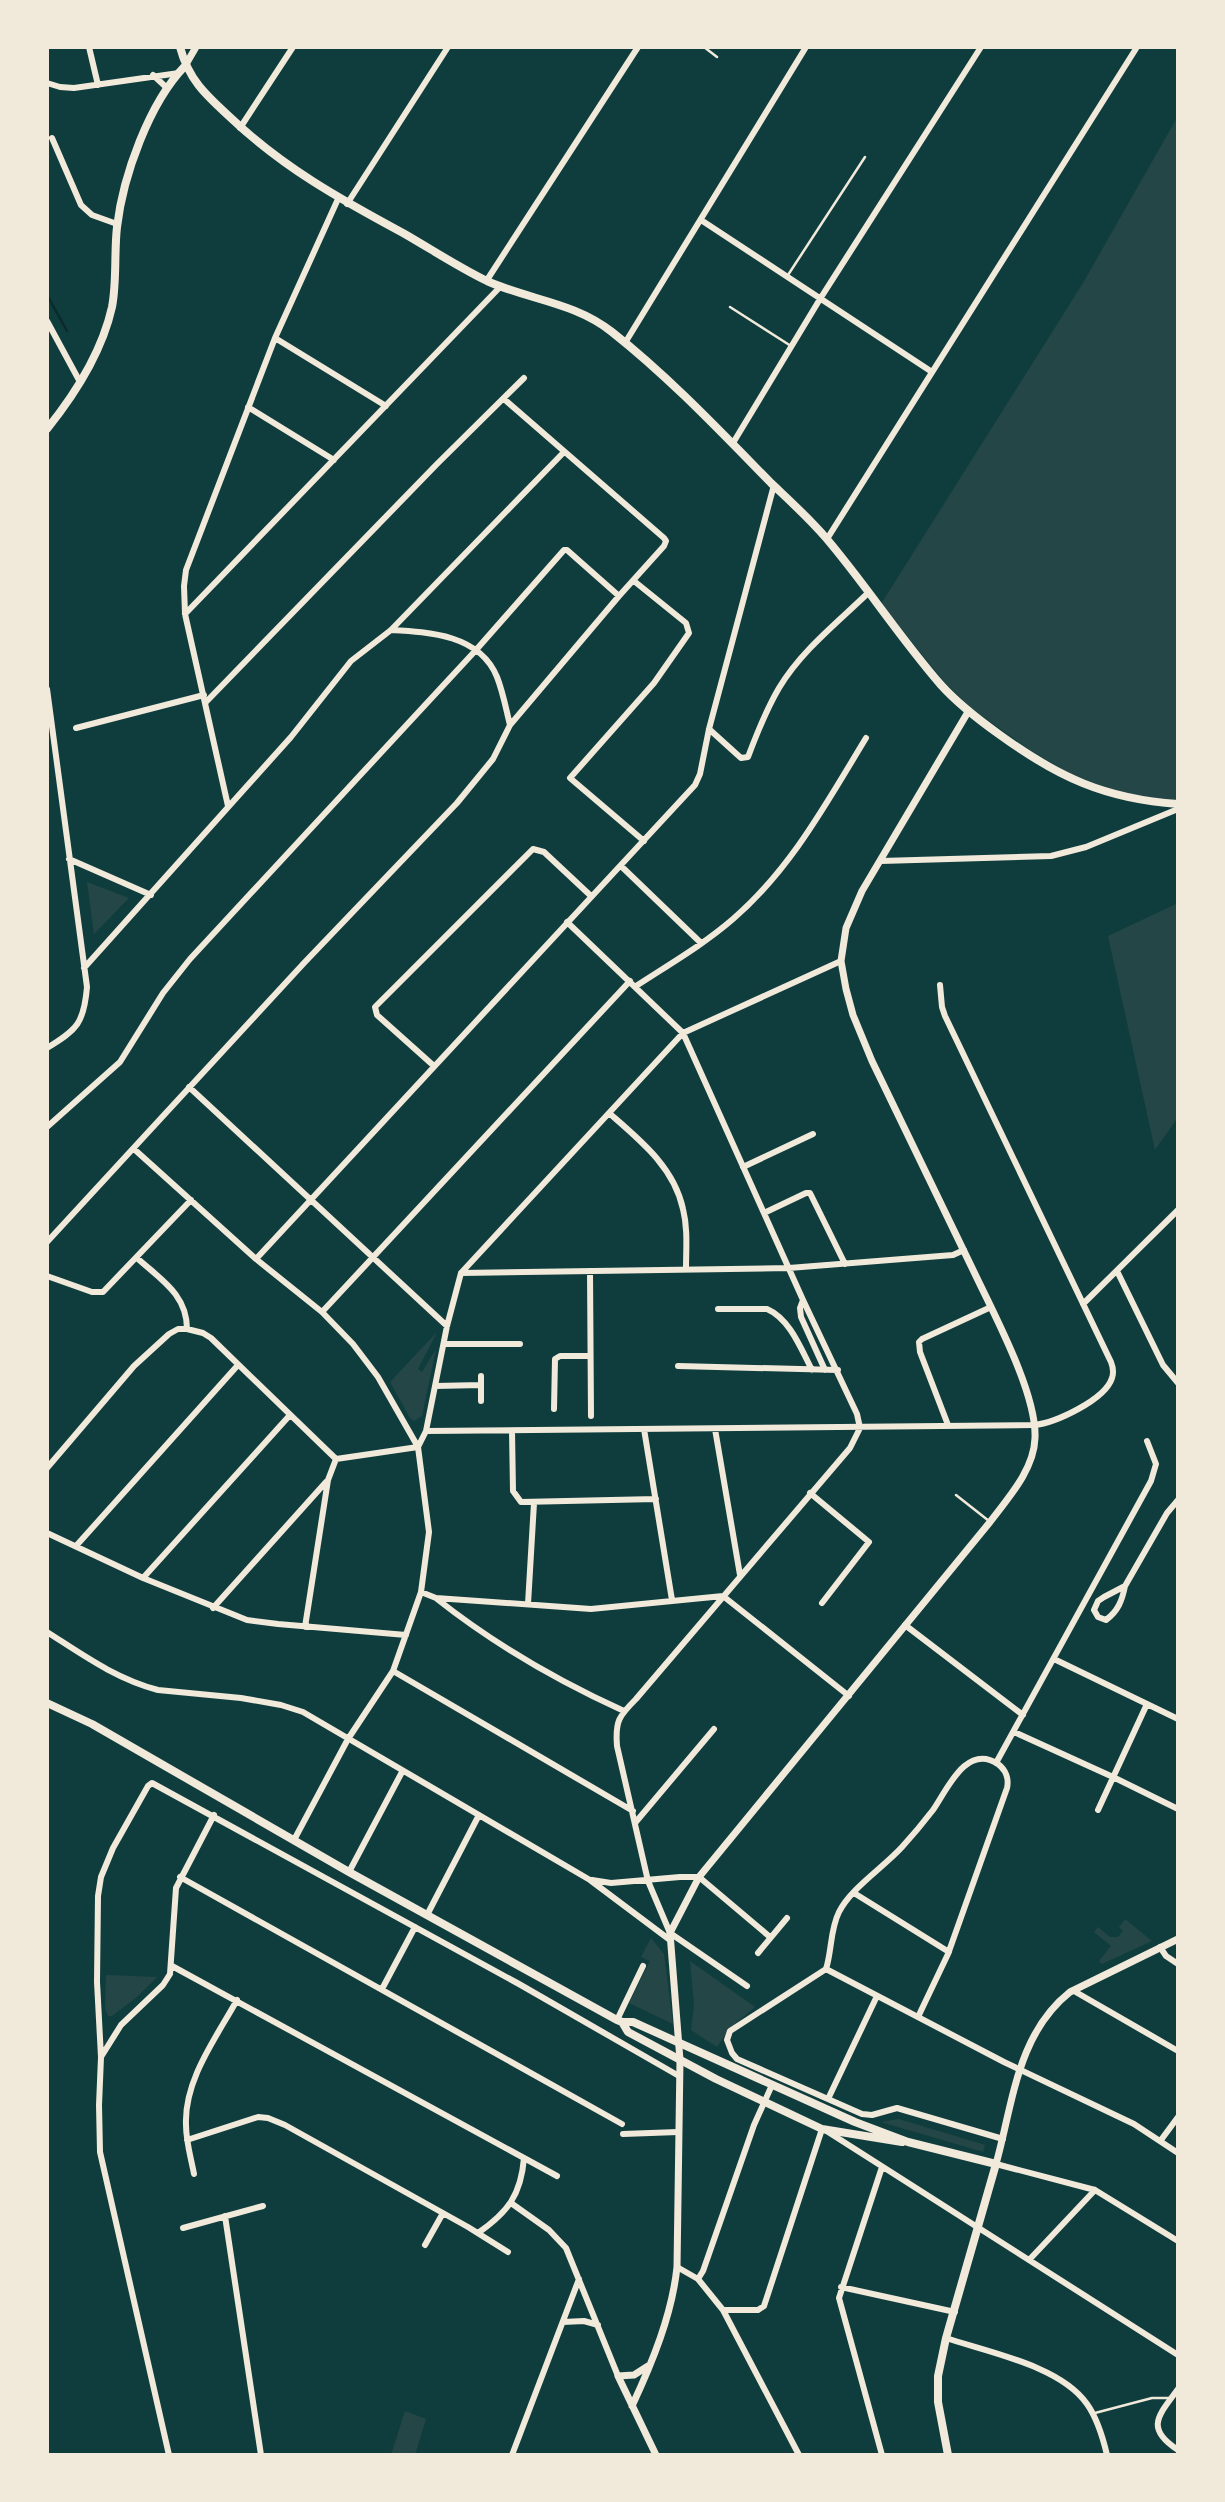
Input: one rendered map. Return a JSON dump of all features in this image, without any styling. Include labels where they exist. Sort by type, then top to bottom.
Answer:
[{"type":"main road","points":[[180,47],[182,70],[240,128],[298,174],[487,281],[557,303],[609,330],[625,343],[795,504],[827,540],[941,684],[968,712],[1017,748],[1068,778],[1101,791],[1178,804]]},
{"type":"main road","points":[[47,429],[70,399],[104,334],[113,303],[117,224],[139,142],[167,88],[182,70]]},
{"type":"main road","points":[[47,1703],[92,1724],[349,1872],[620,2021],[633,2022],[855,2122],[908,2142],[996,2164],[946,2338],[938,2376],[938,2402],[948,2455]]},
{"type":"main road","points":[[620,2021],[628,2032],[680,2060],[764,2103],[823,2129],[898,2143],[908,2142]]},
{"type":"street","points":[[89,47],[98,85]]},
{"type":"street","points":[[47,83],[67,88],[182,70],[196,47]]},
{"type":"street","points":[[240,128],[293,47]]},
{"type":"street","points":[[348,204],[448,47]]},
{"type":"street","points":[[487,281],[638,47]]},
{"type":"street","points":[[625,343],[806,47]]},
{"type":"street","points":[[733,443],[820,299],[981,47]]},
{"type":"street","points":[[827,540],[1136,47]]},
{"type":"street","points":[[153,75],[167,88]]},
{"type":"street","points":[[52,138],[81,205],[92,215],[117,224]]},
{"type":"street","points":[[228,806],[184,614],[184,586],[187,570],[275,338],[338,199]]},
{"type":"street","points":[[701,220],[932,372]]},
{"type":"street","points":[[184,614],[501,286]]},
{"type":"street","points":[[47,321],[80,382]]},
{"type":"street","points":[[275,338],[386,406]]},
{"type":"street","points":[[76,728],[205,699],[524,377]]},
{"type":"street","points":[[47,1242],[457,803],[493,759],[510,725],[664,546],[664,538],[504,399]]},
{"type":"street","points":[[248,407],[334,460]]},
{"type":"street","points":[[84,968],[290,737],[351,661],[391,630],[564,452]]},
{"type":"street","points":[[256,1259],[695,785],[774,485]]},
{"type":"street","points":[[47,1127],[120,1062],[163,993],[190,959],[566,549],[619,596]]},
{"type":"street","points":[[634,582],[686,623],[689,634],[654,683],[570,778],[643,841]]},
{"type":"street","points":[[709,729],[741,758],[748,757],[764,715],[781,685],[820,639],[868,593]]},
{"type":"street","points":[[391,630],[446,636],[476,650],[490,664],[496,675],[510,725]]},
{"type":"street","points":[[47,689],[87,987],[86,1004],[80,1022],[67,1036],[47,1048]]},
{"type":"street","points":[[670,1936],[699,1877],[990,1522],[1028,1467],[1035,1439],[1034,1425],[1018,1371],[991,1307],[853,1015],[841,961],[846,928],[862,891],[968,712]]},
{"type":"street","points":[[322,1312],[633,984],[701,943],[733,919],[757,896],[800,846],[866,738]]},
{"type":"street","points":[[881,861],[1051,856],[1086,847],[1178,809]]},
{"type":"street","points":[[434,1066],[377,1016],[375,1007],[533,849],[544,852],[592,896]]},
{"type":"street","points":[[69,859],[151,895]]},
{"type":"street","points":[[621,866],[701,943]]},
{"type":"street","points":[[567,922],[683,1033],[803,1300],[838,1370],[860,1427],[850,1448],[624,1711],[618,1723],[617,1746],[648,1881],[670,1936],[680,2060],[675,2288],[651,2363],[632,2406]]},
{"type":"street","points":[[418,1447],[426,1431],[447,1326],[461,1273],[683,1033],[841,961]]},
{"type":"street","points":[[426,1431],[1034,1425],[1047,1424],[1066,1416],[1106,1388],[1114,1370],[1111,1362],[945,1016],[940,985]]},
{"type":"street","points":[[190,1087],[447,1326]]},
{"type":"street","points":[[609,1113],[649,1149],[668,1172],[683,1207],[686,1269]]},
{"type":"street","points":[[744,1167],[813,1134]]},
{"type":"street","points":[[134,1149],[256,1259],[322,1312],[368,1363],[418,1447],[429,1532],[421,1592],[393,1671],[348,1738],[294,1840]]},
{"type":"street","points":[[764,1213],[810,1193],[845,1264]]},
{"type":"street","points":[[47,1276],[92,1292],[103,1292],[191,1200]]},
{"type":"street","points":[[1083,1304],[1177,1211]]},
{"type":"street","points":[[461,1273],[789,1268],[953,1255],[964,1251]]},
{"type":"street","points":[[136,1258],[179,1297],[186,1312],[187,1329]]},
{"type":"street","points":[[590,1270],[591,1416]]},
{"type":"street","points":[[1117,1271],[1163,1365],[1178,1383]]},
{"type":"street","points":[[803,1300],[801,1317],[825,1370]]},
{"type":"street","points":[[948,1425],[918,1345],[922,1339],[991,1307]]},
{"type":"street","points":[[718,1308],[773,1312],[788,1327],[813,1370]]},
{"type":"street","points":[[47,1468],[134,1366],[173,1331],[187,1329],[203,1333],[336,1459]]},
{"type":"street","points":[[444,1344],[520,1344]]},
{"type":"street","points":[[554,1409],[555,1359],[560,1356],[590,1356]]},
{"type":"street","points":[[76,1546],[237,1364]]},
{"type":"street","points":[[678,1366],[838,1370]]},
{"type":"street","points":[[481,1376],[481,1401]]},
{"type":"street","points":[[435,1385],[481,1385]]},
{"type":"street","points":[[143,1578],[290,1415]]},
{"type":"street","points":[[644,1429],[672,1600]]},
{"type":"street","points":[[715,1429],[740,1576]]},
{"type":"street","points":[[512,1431],[513,1491],[521,1502],[656,1499]]},
{"type":"street","points":[[996,1763],[1154,1472],[1154,1456],[1147,1441]]},
{"type":"street","points":[[336,1459],[418,1447]]},
{"type":"street","points":[[305,1627],[328,1480],[336,1459]]},
{"type":"street","points":[[213,1608],[328,1480]]},
{"type":"street","points":[[810,1493],[869,1542],[822,1603]]},
{"type":"street","points":[[1125,1586],[1098,1601],[1094,1610],[1098,1617],[1106,1620],[1117,1611],[1125,1586],[1167,1513],[1178,1500]]},
{"type":"street","points":[[528,1604],[534,1503]]},
{"type":"street","points":[[47,1533],[143,1578],[247,1620],[406,1635]]},
{"type":"street","points":[[421,1592],[436,1598],[549,1674],[624,1711]]},
{"type":"street","points":[[436,1598],[591,1609],[723,1596],[849,1696]]},
{"type":"street","points":[[905,1625],[1023,1715]]},
{"type":"street","points":[[47,1632],[106,1670],[142,1686],[241,1698],[303,1712],[590,1880],[747,1986]]},
{"type":"street","points":[[1054,1659],[1178,1719]]},
{"type":"street","points":[[393,1671],[633,1811]]},
{"type":"street","points":[[1098,1810],[1147,1704]]},
{"type":"street","points":[[635,1823],[714,1729]]},
{"type":"street","points":[[1014,1732],[1178,1809]]},
{"type":"street","points":[[918,2017],[949,1952],[1008,1785],[1006,1775],[996,1763],[976,1759],[964,1765],[922,1825],[884,1866],[854,1893],[839,1912],[826,1969],[736,2026],[730,2031],[727,2040],[737,2059],[862,2114],[872,2115],[898,2108],[1003,2139]]},
{"type":"street","points":[[349,1872],[402,1772]]},
{"type":"street","points":[[169,2455],[100,2152],[98,1896],[101,1877],[113,1848],[152,1783],[214,1815],[679,2076]]},
{"type":"street","points":[[101,2057],[121,2025],[163,1985],[170,1974],[174,1897],[180,1877],[214,1815]]},
{"type":"street","points":[[427,1915],[479,1815]]},
{"type":"street","points":[[180,1877],[622,2124]]},
{"type":"street","points":[[590,1880],[611,1883],[699,1877],[770,1937]]},
{"type":"street","points":[[854,1893],[949,1952]]},
{"type":"street","points":[[758,1953],[787,1918]]},
{"type":"street","points":[[382,1989],[415,1927]]},
{"type":"street","points":[[1178,1939],[1074,1991],[1056,2004],[1040,2024],[1025,2052],[996,2164],[1095,2190],[1178,2241]]},
{"type":"street","points":[[1160,1947],[1166,1956],[1178,1964]]},
{"type":"street","points":[[172,1966],[557,2176]]},
{"type":"street","points":[[620,2021],[643,1966]]},
{"type":"street","points":[[826,1969],[1019,2069],[1134,2124],[1178,2153]]},
{"type":"street","points":[[1074,1991],[1178,2051]]},
{"type":"street","points":[[828,2099],[877,1996]]},
{"type":"street","points":[[194,2174],[187,2140],[187,2112],[194,2081],[237,2000]]},
{"type":"street","points":[[698,2279],[772,2085]]},
{"type":"street","points":[[1161,2140],[1178,2117]]},
{"type":"street","points":[[187,2140],[248,2119],[268,2118],[443,2213],[508,2252]]},
{"type":"street","points":[[723,2310],[758,2310],[764,2306],[823,2129],[1178,2355]]},
{"type":"street","points":[[623,2134],[678,2132]]},
{"type":"street","points":[[478,2233],[498,2219],[518,2192],[523,2176],[524,2158]]},
{"type":"street","points":[[882,2167],[839,2298],[882,2455]]},
{"type":"street","points":[[1029,2260],[1095,2190]]},
{"type":"street","points":[[511,2203],[561,2242],[618,2376],[656,2455]]},
{"type":"street","points":[[183,2228],[263,2206]]},
{"type":"street","points":[[425,2245],[443,2213]]},
{"type":"street","points":[[225,2216],[261,2455]]},
{"type":"street","points":[[677,2267],[698,2279],[723,2310],[799,2455]]},
{"type":"street","points":[[512,2455],[579,2279]]},
{"type":"street","points":[[841,2287],[955,2312]]},
{"type":"street","points":[[562,2322],[584,2321],[598,2326]]},
{"type":"street","points":[[946,2338],[1056,2377],[1087,2404],[1107,2455]]},
{"type":"street","points":[[618,2376],[634,2375],[651,2363]]},
{"type":"street","points":[[1178,2389],[1156,2419],[1157,2427],[1166,2442],[1178,2450]]},
{"type":"lane","points":[[704,47],[717,57]]},
{"type":"lane","points":[[787,278],[865,157]]},
{"type":"lane","points":[[730,307],[791,346]]},
{"type":"lane","points":[[956,1495],[990,1522]]},
{"type":"lane","points":[[1092,2414],[1152,2399],[1171,2398]]},
{"type":"shaded area","points":[[1178,116],[1178,804],[1125,795],[1069,773],[1030,750],[970,707],[946,684],[881,604],[1083,283]]},
{"type":"shaded area","points":[[87,882],[129,898],[94,934]]},
{"type":"shaded area","points":[[1178,903],[1178,1117],[1155,1150],[1108,936]]},
{"type":"shaded area","points":[[437,1332],[418,1369],[422,1372],[436,1349],[422,1416],[414,1421],[390,1382]]},
{"type":"shaded area","points":[[1125,1919],[1152,1941],[1102,1964],[1099,1961],[1111,1946],[1094,1932],[1098,1927],[1110,1937],[1118,1937],[1123,1931],[1119,1927]]},
{"type":"shaded area","points":[[651,1938],[664,1954],[673,2024],[629,2003],[650,1961],[641,1957]]},
{"type":"shaded area","points":[[690,1961],[755,2007],[730,2028],[717,2047],[691,2030],[694,2005]]},
{"type":"shaded area","points":[[106,1975],[157,1977],[137,1997],[112,2016],[108,2016],[105,2008]]},
{"type":"shaded area","points":[[899,2119],[985,2145],[983,2152],[881,2122]]},
{"type":"shaded area","points":[[405,2411],[426,2419],[415,2455],[391,2455]]},
{"type":"waterway","points":[[47,295],[67,331]]}]
